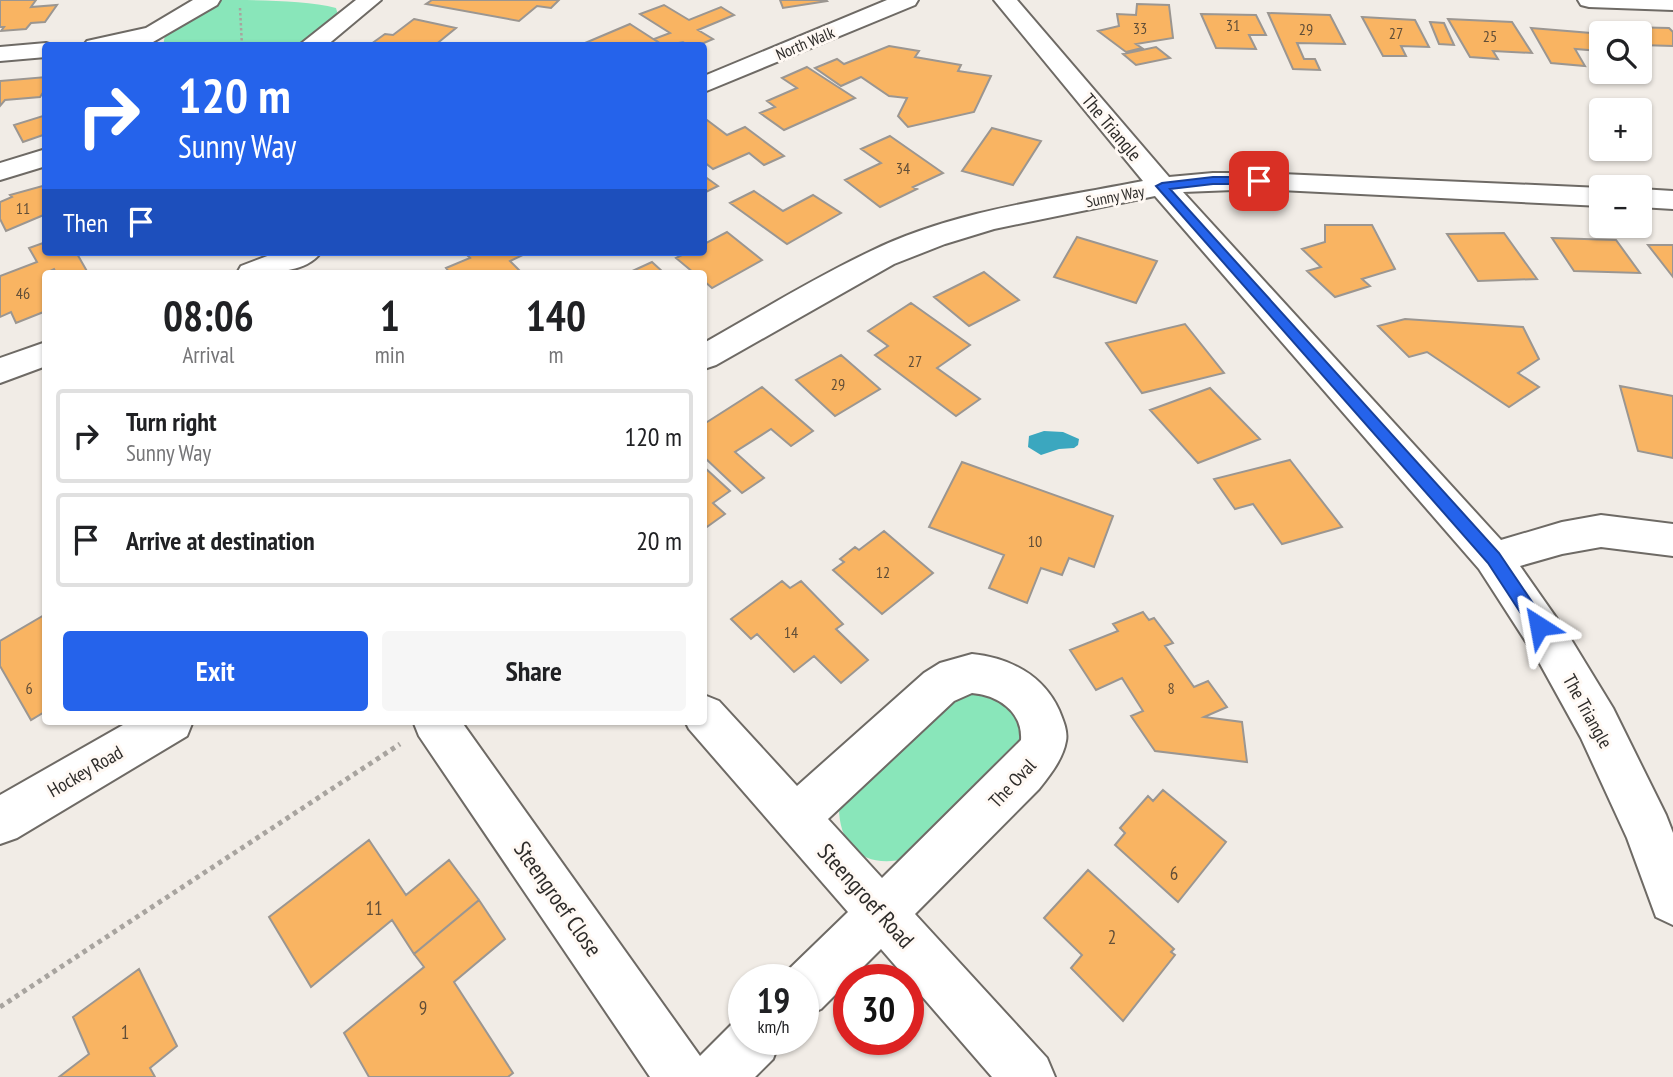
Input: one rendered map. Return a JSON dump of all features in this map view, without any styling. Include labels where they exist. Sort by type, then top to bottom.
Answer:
[{"type":"street","points":[[141,42],[209,0]]},
{"type":"street","points":[[336,0],[366,2]]},
{"type":"street","name":"North Walk","points":[[707,84],[907,0]]},
{"type":"street","name":"The Triangle","points":[[1005,0],[1162,186],[1493,558],[1554,649],[1597,723],[1648,832],[1673,900]]},
{"type":"street","points":[[1590,0],[1673,2]]},
{"type":"street","points":[[315,42],[366,2]]},
{"type":"street","points":[[0,54],[42,50]]},
{"type":"street","points":[[0,172],[42,157]]},
{"type":"street","name":"Sunny Way","points":[[707,355],[883,257],[934,237],[989,221],[1162,186],[1213,181],[1259,181],[1589,196]]},
{"type":"street","points":[[1652,199],[1673,200]]},
{"type":"street","points":[[260,270],[297,256]]},
{"type":"street","points":[[311,256],[323,270]]},
{"type":"street","points":[[0,371],[42,355]]},
{"type":"street","points":[[1493,558],[1562,538],[1601,531],[1673,540]]},
{"type":"street","name":"The Oval","points":[[796,818],[939,687],[959,675],[994,675],[1012,686],[1033,705],[1042,721],[1044,738],[1039,754],[882,913]]},
{"type":"street","name":"Steengroef Road","points":[[707,718],[1028,1077]]},
{"type":"street","name":"Hockey Road","points":[[0,821],[164,725]]},
{"type":"street","name":"Steengroef Close","points":[[438,725],[682,1077]]},
{"type":"street","points":[[819,975],[882,913]]},
{"type":"street","points":[[717,1077],[739,1055]]},
{"type":"path","points":[[240,0],[242,42]]},
{"type":"path","points":[[0,1007],[429,725]]},
{"type":"green space","points":[[219,0],[310,3],[336,8],[338,15],[305,42],[164,42],[165,35]]},
{"type":"green space","points":[[988,687],[1022,718],[1022,746],[908,858],[879,861],[857,852],[843,833],[839,805],[959,688]]},
{"type":"water","points":[[1044,431],[1063,432],[1079,439],[1078,445],[1041,455],[1028,447],[1029,436]]},
{"type":"building","points":[[0,0],[36,0],[31,7],[57,5],[45,22],[31,23],[26,29],[1,31],[4,27],[0,27]]},
{"type":"building","points":[[432,0],[559,0],[551,8],[537,6],[519,21],[426,4]]},
{"type":"building","points":[[780,0],[826,0],[827,1],[783,8]]},
{"type":"building","points":[[1137,4],[1169,5],[1173,38],[1136,44],[1142,48],[1126,52],[1098,31],[1119,26],[1117,14],[1136,15]]},
{"type":"building","points":[[664,5],[689,20],[721,7],[734,15],[698,30],[713,39],[706,42],[658,42],[654,39],[670,33],[640,14]]},
{"type":"building","points":[[1268,13],[1330,15],[1345,44],[1297,43],[1304,59],[1315,59],[1320,70],[1293,69]]},
{"type":"building","points":[[1201,14],[1256,15],[1266,35],[1249,35],[1256,49],[1216,48]]},
{"type":"building","points":[[1362,17],[1415,20],[1429,47],[1401,46],[1406,56],[1383,56]]},
{"type":"building","points":[[414,19],[456,28],[439,42],[374,42],[385,34],[393,35]]},
{"type":"building","points":[[1448,19],[1512,22],[1532,53],[1493,51],[1498,59],[1470,57]]},
{"type":"building","points":[[1430,22],[1444,23],[1454,45],[1439,44]]},
{"type":"building","points":[[630,24],[658,42],[587,42]]},
{"type":"building","points":[[1531,28],[1589,33],[1589,50],[1575,49],[1585,66],[1551,63]]},
{"type":"building","points":[[1652,28],[1669,28],[1673,32],[1673,46],[1652,45]]},
{"type":"building","points":[[889,46],[919,51],[915,57],[961,65],[958,71],[991,76],[974,112],[908,127],[898,116],[907,98],[889,96],[861,77],[841,86],[815,68],[837,59],[844,64]]},
{"type":"building","points":[[1156,47],[1170,58],[1136,65],[1123,54]]},
{"type":"building","points":[[807,67],[855,98],[784,130],[760,113],[775,107],[767,101],[797,88],[782,78]]},
{"type":"building","points":[[42,77],[42,94],[40,97],[5,100],[0,106],[0,81]]},
{"type":"building","points":[[42,116],[42,135],[23,142],[14,125]]},
{"type":"building","points":[[707,120],[727,135],[745,127],[784,156],[764,165],[749,153],[713,169],[707,164]]},
{"type":"building","points":[[992,128],[1041,141],[1013,185],[962,171]]},
{"type":"building","points":[[890,136],[943,173],[880,207],[845,180],[881,163],[861,149]]},
{"type":"building","points":[[707,178],[718,186],[707,192]]},
{"type":"building","points":[[42,186],[42,216],[6,231],[0,219],[0,202],[12,197],[10,195]]},
{"type":"building","points":[[754,191],[783,211],[813,195],[841,213],[787,244],[730,203]]},
{"type":"building","points":[[1325,225],[1372,225],[1395,269],[1362,279],[1370,286],[1335,297],[1307,271],[1321,267],[1302,249],[1325,242]]},
{"type":"building","points":[[727,232],[762,260],[712,288],[707,284],[707,270],[690,270],[676,258],[707,256],[707,242]]},
{"type":"building","points":[[1504,233],[1537,279],[1478,281],[1447,234]]},
{"type":"building","points":[[1077,237],[1157,261],[1136,303],[1054,277]]},
{"type":"building","points":[[1552,238],[1616,240],[1640,273],[1574,271]]},
{"type":"building","points":[[42,243],[42,256],[78,256],[86,270],[42,270],[42,313],[16,323],[11,312],[0,317],[0,276],[37,262],[29,248]]},
{"type":"building","points":[[1648,245],[1673,245],[1673,277]]},
{"type":"building","points":[[468,256],[521,256],[510,261],[519,270],[446,268],[470,258]]},
{"type":"building","points":[[652,262],[661,270],[635,270]]},
{"type":"building","points":[[984,272],[1019,300],[969,326],[934,297]]},
{"type":"building","points":[[911,303],[970,345],[937,368],[980,399],[956,416],[875,355],[888,346],[868,331]]},
{"type":"building","points":[[1405,319],[1523,327],[1539,359],[1518,373],[1539,387],[1509,407],[1427,352],[1409,357],[1378,326]]},
{"type":"building","points":[[1185,324],[1224,373],[1142,393],[1106,343]]},
{"type":"building","points":[[841,355],[880,389],[835,416],[796,380]]},
{"type":"building","points":[[1620,386],[1673,396],[1673,458],[1638,451]]},
{"type":"building","points":[[762,387],[813,431],[791,446],[771,429],[735,452],[764,478],[742,493],[707,460],[707,422]]},
{"type":"building","points":[[1210,388],[1260,439],[1198,463],[1150,410]]},
{"type":"building","points":[[1290,460],[1342,527],[1282,544],[1253,504],[1235,509],[1214,479]]},
{"type":"building","points":[[962,462],[1113,516],[1094,567],[1069,558],[1062,575],[1041,568],[1027,603],[989,588],[1004,555],[929,527]]},
{"type":"building","points":[[707,470],[730,491],[713,503],[725,514],[707,527]]},
{"type":"building","points":[[884,531],[933,573],[882,614],[833,570],[844,562],[840,559],[855,547],[859,550]]},
{"type":"building","points":[[782,581],[790,588],[801,581],[843,624],[836,629],[868,660],[841,683],[814,656],[794,672],[757,634],[751,639],[731,619]]},
{"type":"building","points":[[1143,612],[1149,620],[1154,618],[1173,643],[1165,646],[1194,687],[1208,681],[1227,707],[1204,717],[1242,722],[1247,762],[1155,751],[1131,716],[1143,711],[1122,678],[1096,690],[1070,650],[1118,631],[1113,624]]},
{"type":"building","points":[[42,616],[42,713],[31,720],[0,666],[0,641]]},
{"type":"building","points":[[1163,790],[1226,842],[1178,902],[1115,845],[1125,833],[1120,828],[1148,796],[1153,801]]},
{"type":"building","points":[[369,840],[406,895],[449,860],[479,900],[414,954],[392,920],[311,987],[269,917]]},
{"type":"building","points":[[1088,870],[1174,949],[1171,952],[1175,955],[1123,1021],[1071,968],[1082,955],[1044,918]]},
{"type":"building","points":[[479,900],[505,939],[454,982],[513,1073],[508,1077],[369,1077],[344,1033],[424,967],[414,954]]},
{"type":"building","points":[[139,969],[177,1046],[150,1068],[155,1077],[59,1077],[89,1054],[73,1017]]},
{"type":"route","points":[[1259,181],[1213,181],[1162,186],[1493,558],[1539,626]]}]
